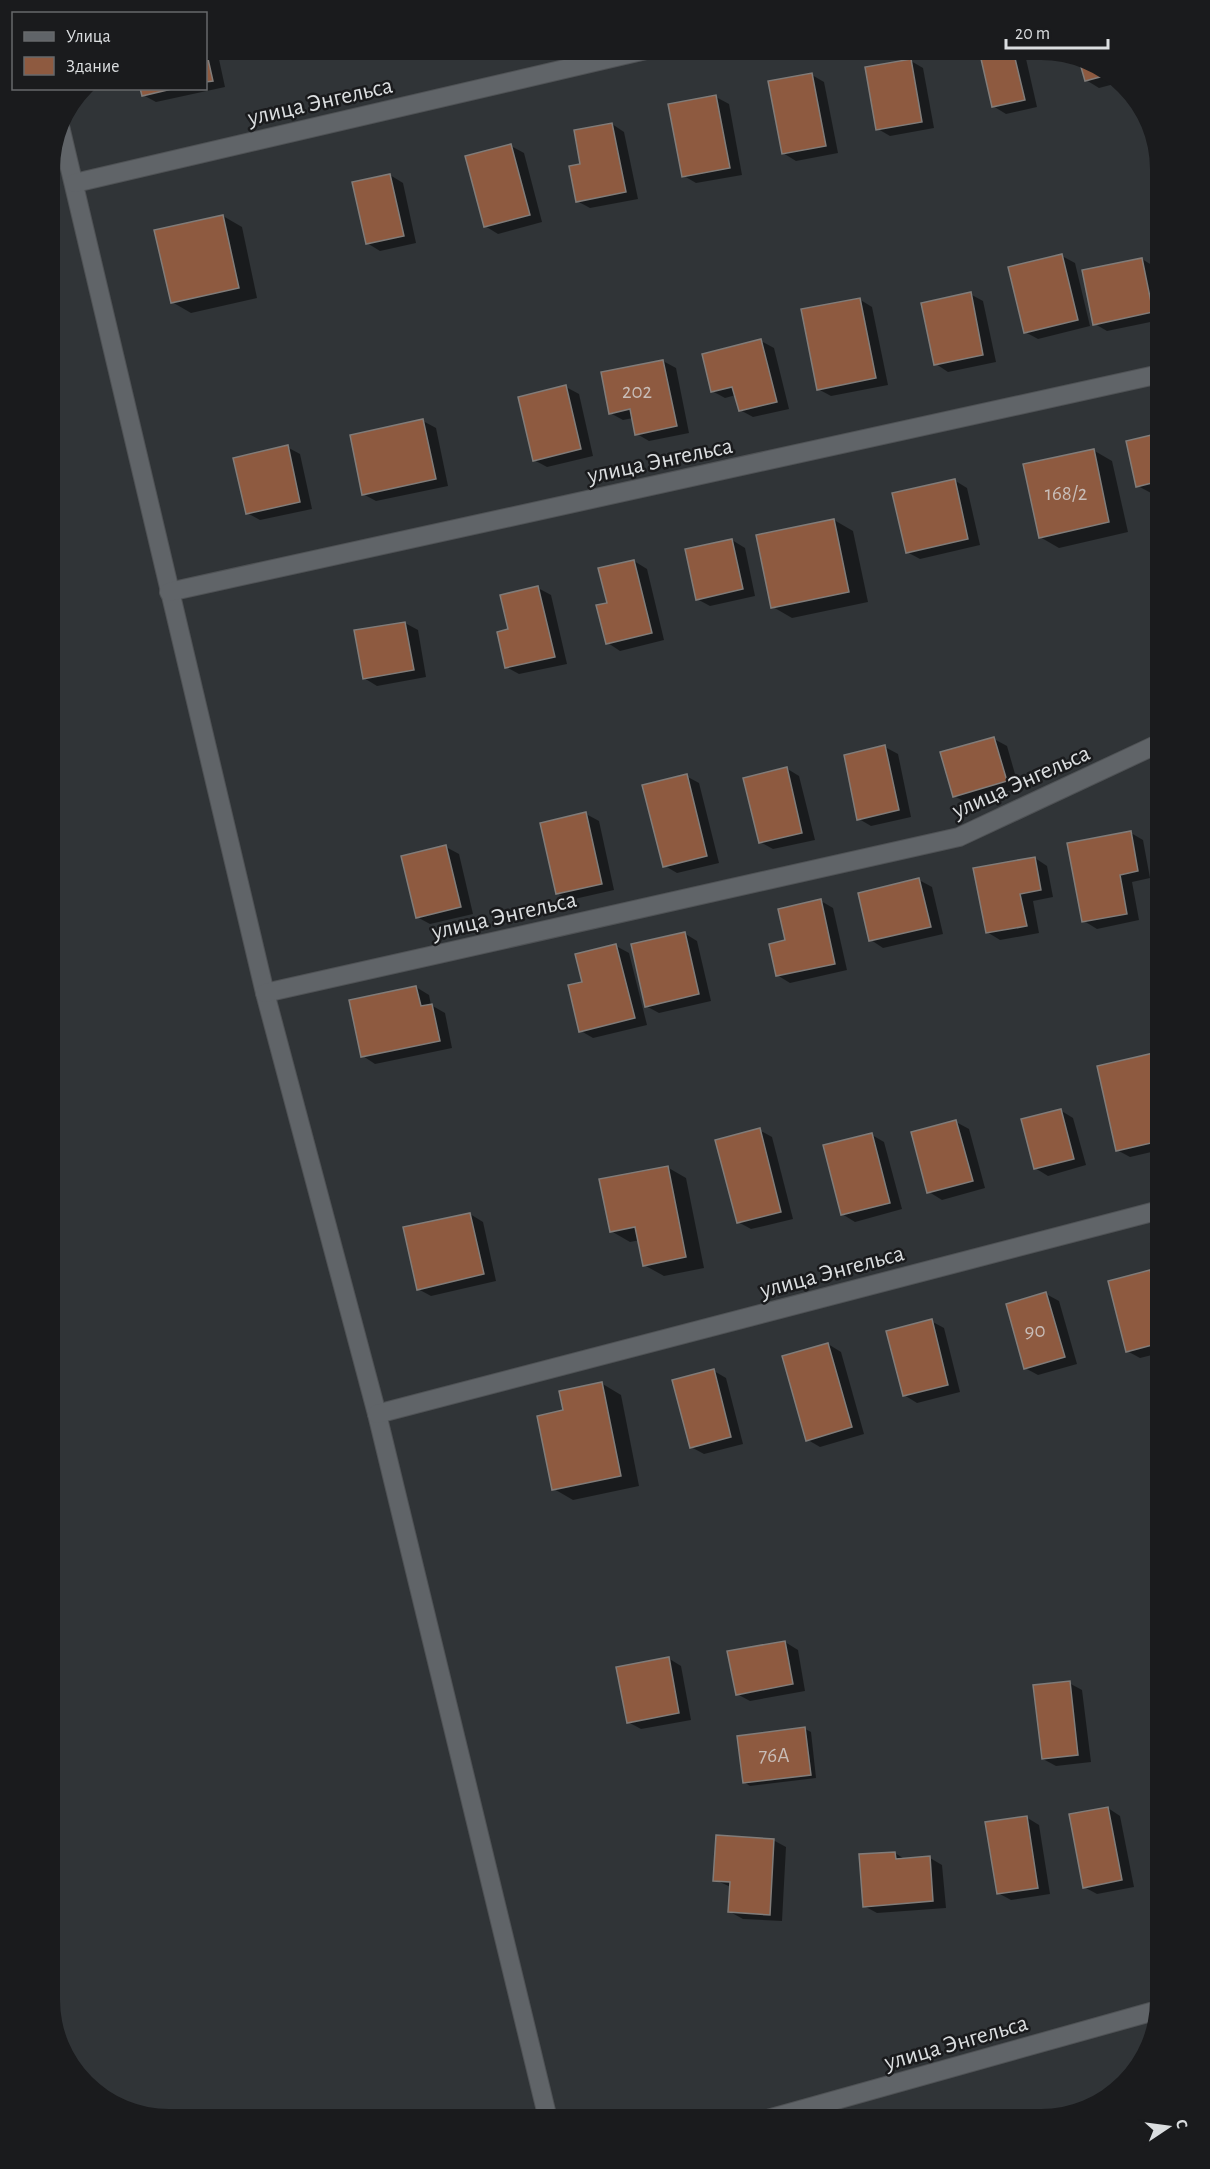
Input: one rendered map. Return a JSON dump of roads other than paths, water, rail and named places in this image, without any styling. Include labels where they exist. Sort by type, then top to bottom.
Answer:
[{"type":"street","name":"улица Энгельса","points":[[75,183],[603,60]]},
{"type":"street","points":[[64,141],[265,993],[377,1414],[546,2109]]},
{"type":"street","name":"улица Энгельса","points":[[169,592],[1150,376]]},
{"type":"street","name":"улица Энгельса","points":[[265,993],[959,837],[1150,748]]},
{"type":"street","name":"улица Энгельса","points":[[377,1414],[1150,1212]]},
{"type":"street","name":"улица Энгельса","points":[[807,2109],[1149,2013]]}]
